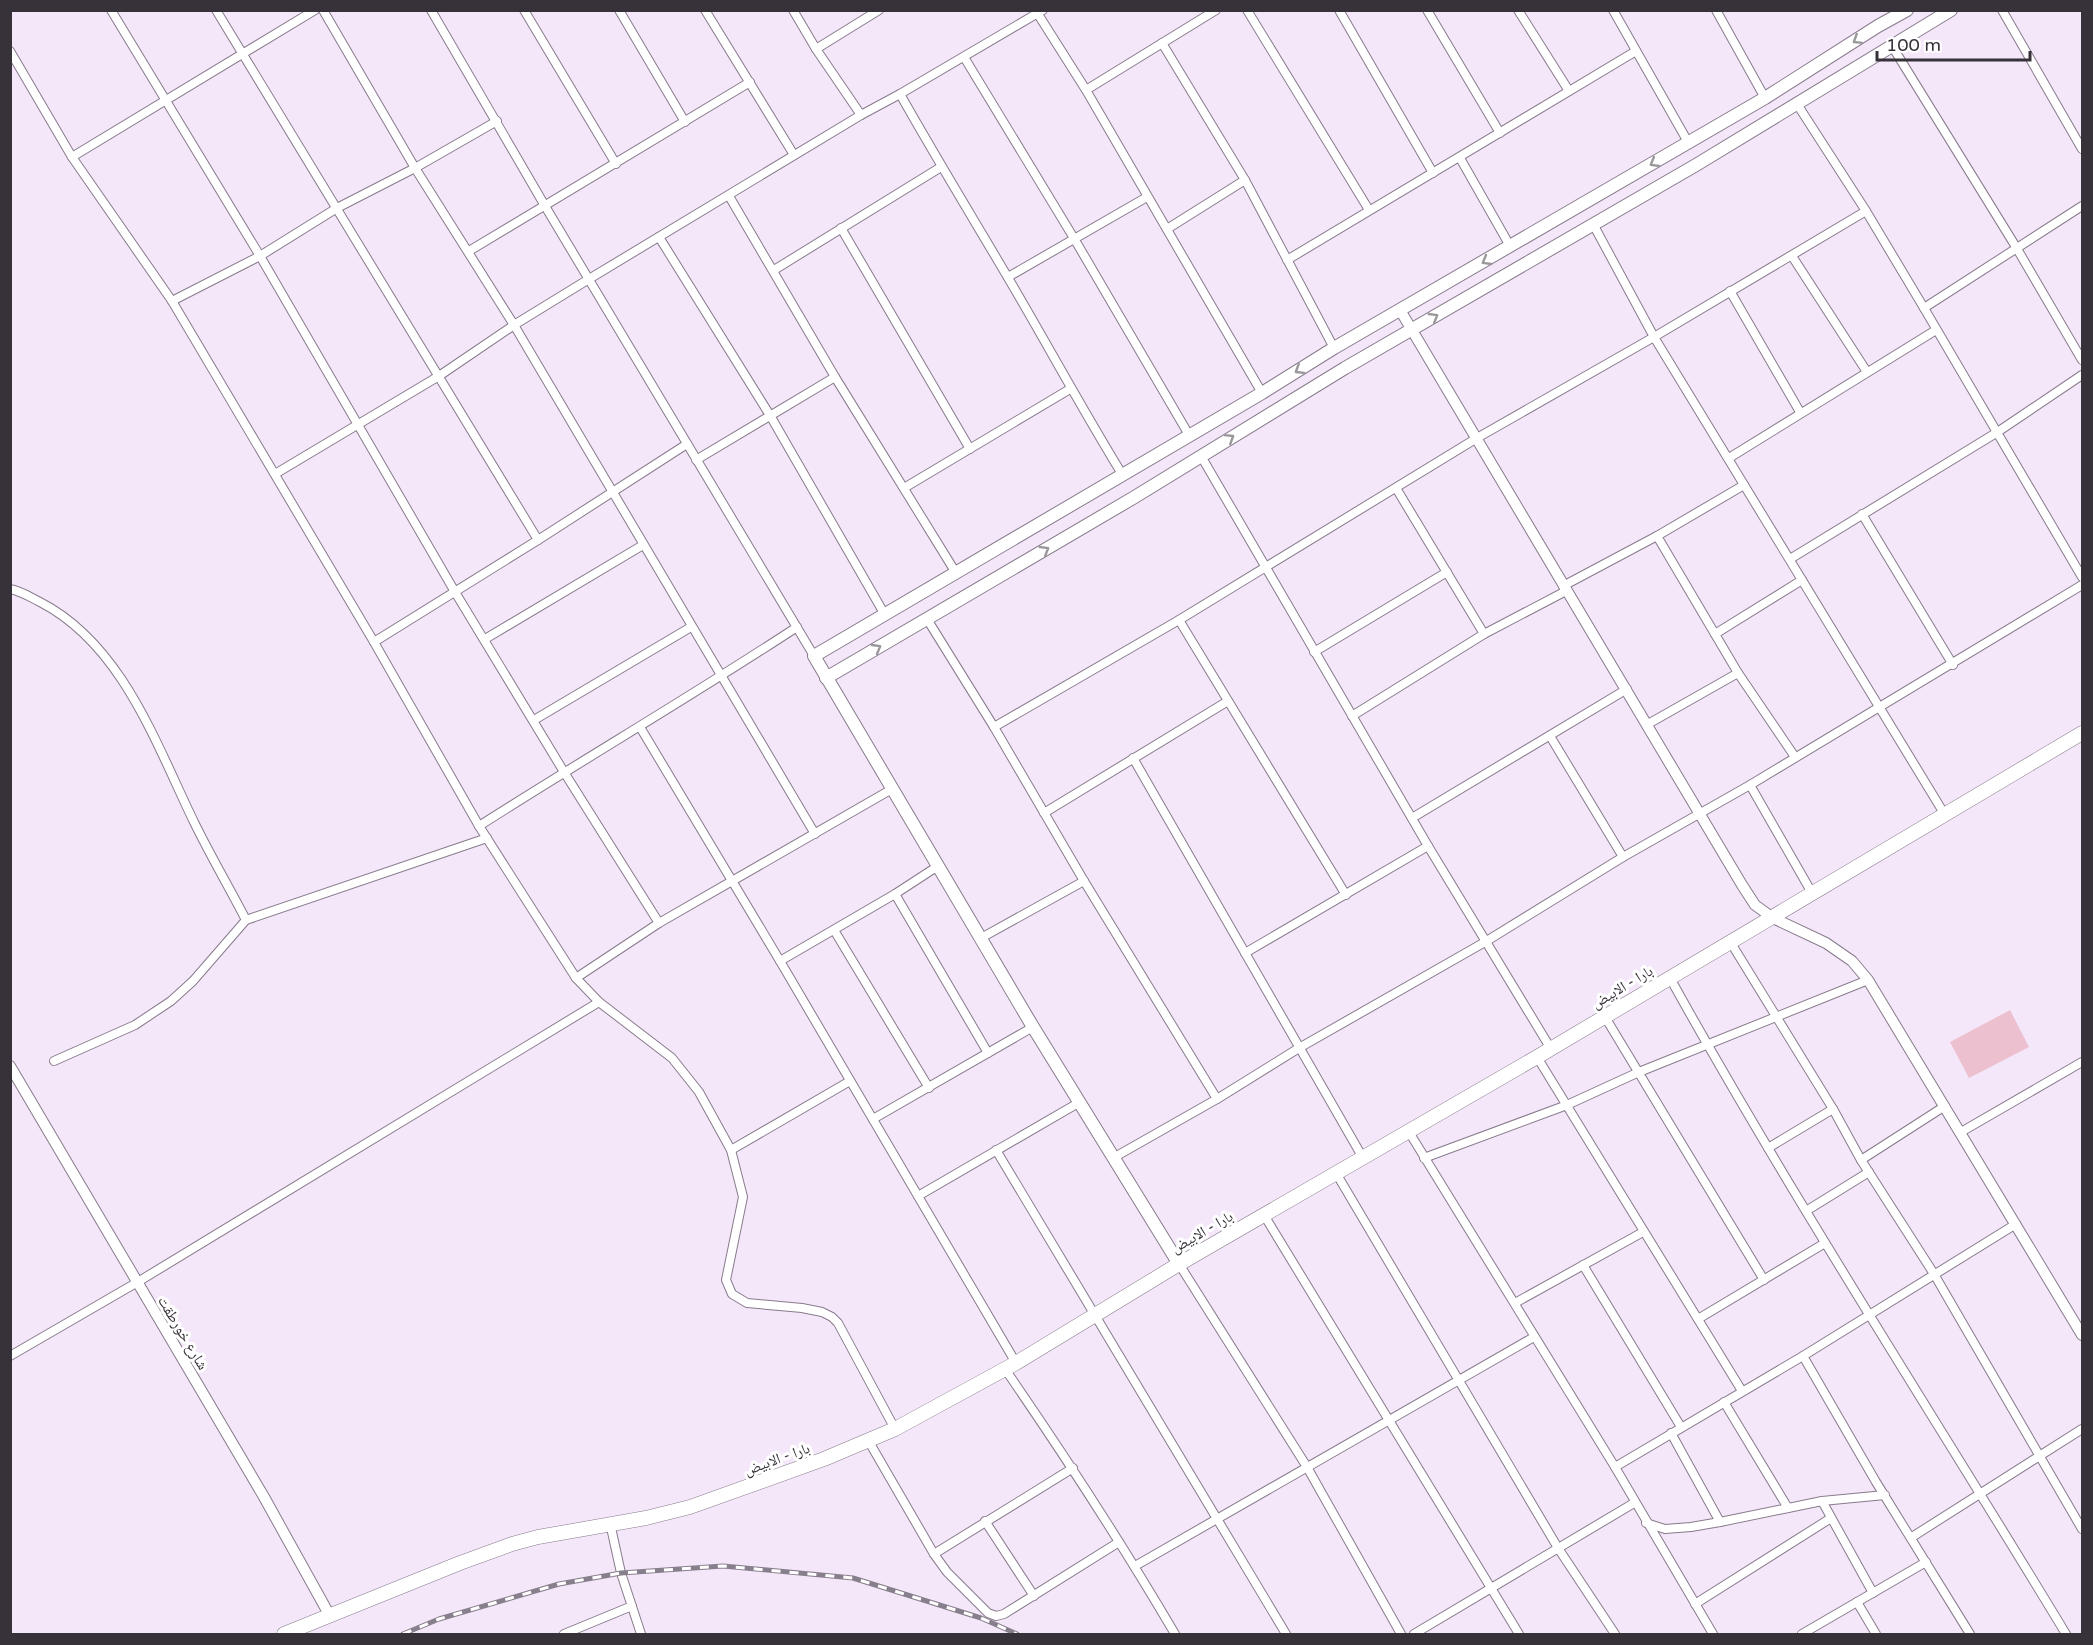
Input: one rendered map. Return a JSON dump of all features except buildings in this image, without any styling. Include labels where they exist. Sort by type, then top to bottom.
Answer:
[{"type":"main road","points":[[1179,1264],[1034,1027],[814,656],[1262,393],[1334,348],[1765,98],[1907,10]]},
{"type":"main road","points":[[826,678],[1345,368],[1797,104],[1951,10]]},
{"type":"main road","name":"بارا - الابيض","points":[[284,1635],[460,1563],[513,1544],[690,1507],[824,1459],[895,1429],[1010,1366],[1179,1264],[1538,1057],[2082,733]]},
{"type":"street","points":[[111,10],[260,256],[455,592],[659,923]]},
{"type":"street","points":[[216,10],[538,540]]},
{"type":"street","points":[[72,156],[315,10]]},
{"type":"street","points":[[322,10],[416,168],[514,325],[814,834]]},
{"type":"street","points":[[431,10],[545,206],[814,656]]},
{"type":"street","points":[[619,10],[685,122]]},
{"type":"street","points":[[705,10],[794,156]]},
{"type":"street","points":[[793,10],[816,49],[861,115]]},
{"type":"street","points":[[1086,90],[1216,10]]},
{"type":"street","points":[[1247,10],[1369,210]]},
{"type":"street","points":[[1339,10],[1432,173]]},
{"type":"street","points":[[1427,10],[1500,133]]},
{"type":"street","points":[[1518,10],[1569,91]]},
{"type":"street","points":[[1613,10],[1688,142]]},
{"type":"street","points":[[1716,10],[1765,98]]},
{"type":"street","points":[[2002,10],[2082,149]]},
{"type":"street","points":[[816,49],[879,11]]},
{"type":"street","points":[[528,12],[616,164]]},
{"type":"street","points":[[275,474],[439,376],[514,325],[589,279],[861,115],[1039,12],[1262,393]]},
{"type":"street","points":[[1162,44],[1245,180],[1334,348]]},
{"type":"street","points":[[1892,46],[2016,247],[2082,360]]},
{"type":"street","points":[[10,51],[72,156],[172,301],[374,642],[478,826],[576,978],[599,1002],[636,1028],[672,1058],[699,1092],[731,1150],[743,1197],[726,1280],[732,1294],[747,1303],[822,1311],[832,1317],[838,1323],[895,1429]]},
{"type":"street","points":[[1287,260],[1636,51]]},
{"type":"street","points":[[964,57],[1076,240],[1189,435]]},
{"type":"street","points":[[469,251],[750,82]]},
{"type":"street","points":[[900,94],[1122,474]]},
{"type":"street","points":[[1797,104],[1866,211],[1996,434],[2079,563],[2082,577]]},
{"type":"street","points":[[172,301],[260,256],[337,208],[416,168],[497,121]]},
{"type":"street","points":[[1460,158],[1510,246]]},
{"type":"street","points":[[774,270],[941,167]]},
{"type":"street","points":[[1167,230],[1245,180]]},
{"type":"street","points":[[729,196],[835,377],[956,573]]},
{"type":"street","points":[[1008,277],[1076,240],[1147,197]]},
{"type":"street","points":[[1924,308],[2082,206]]},
{"type":"street","points":[[994,727],[1179,620],[1477,438],[1654,337],[1866,211]]},
{"type":"street","points":[[1593,224],[1654,337],[1945,815]]},
{"type":"street","points":[[841,228],[970,449]]},
{"type":"street","points":[[659,237],[771,417],[885,615]]},
{"type":"street","points":[[1792,256],[1867,372]]},
{"type":"street","points":[[1730,291],[1800,412]]},
{"type":"street","points":[[1400,310],[1564,588],[1648,724],[1699,815],[1755,905],[1773,918],[1826,943],[1852,961],[1868,980],[2082,1335]]},
{"type":"street","points":[[1729,458],[1936,330]]},
{"type":"street","points":[[1790,559],[1996,434],[2082,375]]},
{"type":"street","points":[[696,460],[835,377]]},
{"type":"street","points":[[904,488],[1070,388]]},
{"type":"street","points":[[374,642],[687,444]]},
{"type":"street","points":[[1201,456],[1428,846],[1551,1049]]},
{"type":"street","points":[[1352,716],[1484,634],[1743,485]]},
{"type":"street","points":[[1396,488],[1484,634]]},
{"type":"street","points":[[1862,514],[1953,665]]},
{"type":"street","points":[[1657,536],[1738,674],[1795,757]]},
{"type":"street","points":[[485,639],[643,545]]},
{"type":"street","points":[[1314,652],[1447,572]]},
{"type":"street","points":[[1715,634],[1803,580]]},
{"type":"street","points":[[1113,1158],[1485,942],[1623,857],[1699,815],[1953,665],[2082,585]]},
{"type":"street","points":[[10,589],[19,591],[56,610],[82,631],[113,668],[140,710],[212,858],[246,920]]},
{"type":"street","points":[[927,619],[1217,1099]]},
{"type":"street","points":[[1179,620],[1346,895]]},
{"type":"street","points":[[534,720],[691,627]]},
{"type":"street","points":[[478,826],[721,677],[797,627]]},
{"type":"street","points":[[1648,724],[1738,674]]},
{"type":"street","points":[[1412,818],[1627,689]]},
{"type":"street","points":[[1044,813],[1228,701]]},
{"type":"street","points":[[640,727],[918,1196],[1010,1366],[1135,1566],[1175,1635]]},
{"type":"street","points":[[1550,736],[1623,857]]},
{"type":"street","points":[[1133,758],[1362,1158]]},
{"type":"street","points":[[1750,785],[1812,893]]},
{"type":"street","points":[[576,978],[659,923],[892,789]]},
{"type":"street","points":[[54,1061],[135,1025],[171,1001],[193,981],[246,920],[487,838]]},
{"type":"street","points":[[1245,953],[1428,846]]},
{"type":"street","points":[[780,961],[895,894],[938,866]]},
{"type":"street","points":[[981,938],[1084,881]]},
{"type":"street","points":[[895,894],[988,1053]]},
{"type":"street","points":[[834,930],[928,1088]]},
{"type":"street","points":[[1731,943],[1833,1108],[1869,1172],[1934,1274],[2082,1529]]},
{"type":"street","points":[[1670,978],[1825,1243],[1982,1494],[2066,1635]]},
{"type":"street","points":[[1424,1158],[1567,1104],[1639,1072],[1868,980]]},
{"type":"street","points":[[10,1356],[136,1283],[599,1002]]},
{"type":"street","points":[[1605,1017],[1764,1280]]},
{"type":"street","points":[[873,1119],[1034,1027]]},
{"type":"street","points":[[1538,1057],[1742,1391]]},
{"type":"street","points":[[1961,1132],[2082,1062]]},
{"type":"street","name":"شارع خورطقت","points":[[10,1066],[264,1497],[330,1616]]},
{"type":"street","points":[[731,1150],[850,1081]]},
{"type":"street","points":[[918,1196],[1080,1102]]},
{"type":"street","points":[[1862,1160],[1945,1106]]},
{"type":"street","points":[[1768,1148],[1833,1108]]},
{"type":"street","points":[[1409,1132],[1615,1467],[1713,1635]]},
{"type":"street","points":[[996,1150],[1286,1635]]},
{"type":"street","points":[[1806,1211],[1869,1172]]},
{"type":"street","points":[[1336,1173],[1558,1548],[1615,1635]]},
{"type":"street","points":[[1264,1215],[1519,1635]]},
{"type":"street","points":[[1615,1467],[1803,1356],[2016,1224]]},
{"type":"street","points":[[1515,1303],[1643,1232]]},
{"type":"street","points":[[1698,1319],[1825,1243]]},
{"type":"street","points":[[1179,1264],[1306,1467],[1401,1635]]},
{"type":"street","points":[[1583,1265],[1682,1427]]},
{"type":"street","points":[[1135,1566],[1457,1379],[1534,1337]]},
{"type":"street","points":[[1803,1356],[1970,1635]]},
{"type":"street","points":[[1724,1402],[1788,1508]]},
{"type":"street","points":[[1912,1537],[2082,1429]]},
{"type":"street","points":[[1671,1433],[1720,1522]]},
{"type":"street","points":[[868,1440],[934,1554],[947,1572],[988,1612],[996,1616],[1004,1614],[1034,1596],[1119,1542]]},
{"type":"street","points":[[934,1554],[1073,1468]]},
{"type":"street","points":[[1647,1523],[1665,1529],[1720,1522],[1822,1501],[1885,1495]]},
{"type":"street","points":[[1822,1501],[1873,1593]]},
{"type":"street","points":[[1414,1635],[1634,1503]]},
{"type":"street","points":[[1695,1604],[1831,1518]]},
{"type":"street","points":[[985,1521],[1034,1596]]},
{"type":"street","points":[[610,1523],[621,1573],[641,1635]]},
{"type":"street","points":[[1802,1635],[1926,1562]]},
{"type":"street","points":[[1857,1602],[1876,1635]]},
{"type":"street","points":[[564,1635],[632,1606]]},
{"type":"shaded area","points":[[2010,1010],[2029,1047],[1969,1078],[1950,1042]]},
{"type":"railway","points":[[403,1634],[439,1619],[559,1584],[621,1573],[723,1566],[853,1578],[981,1618],[1017,1634]]}]
